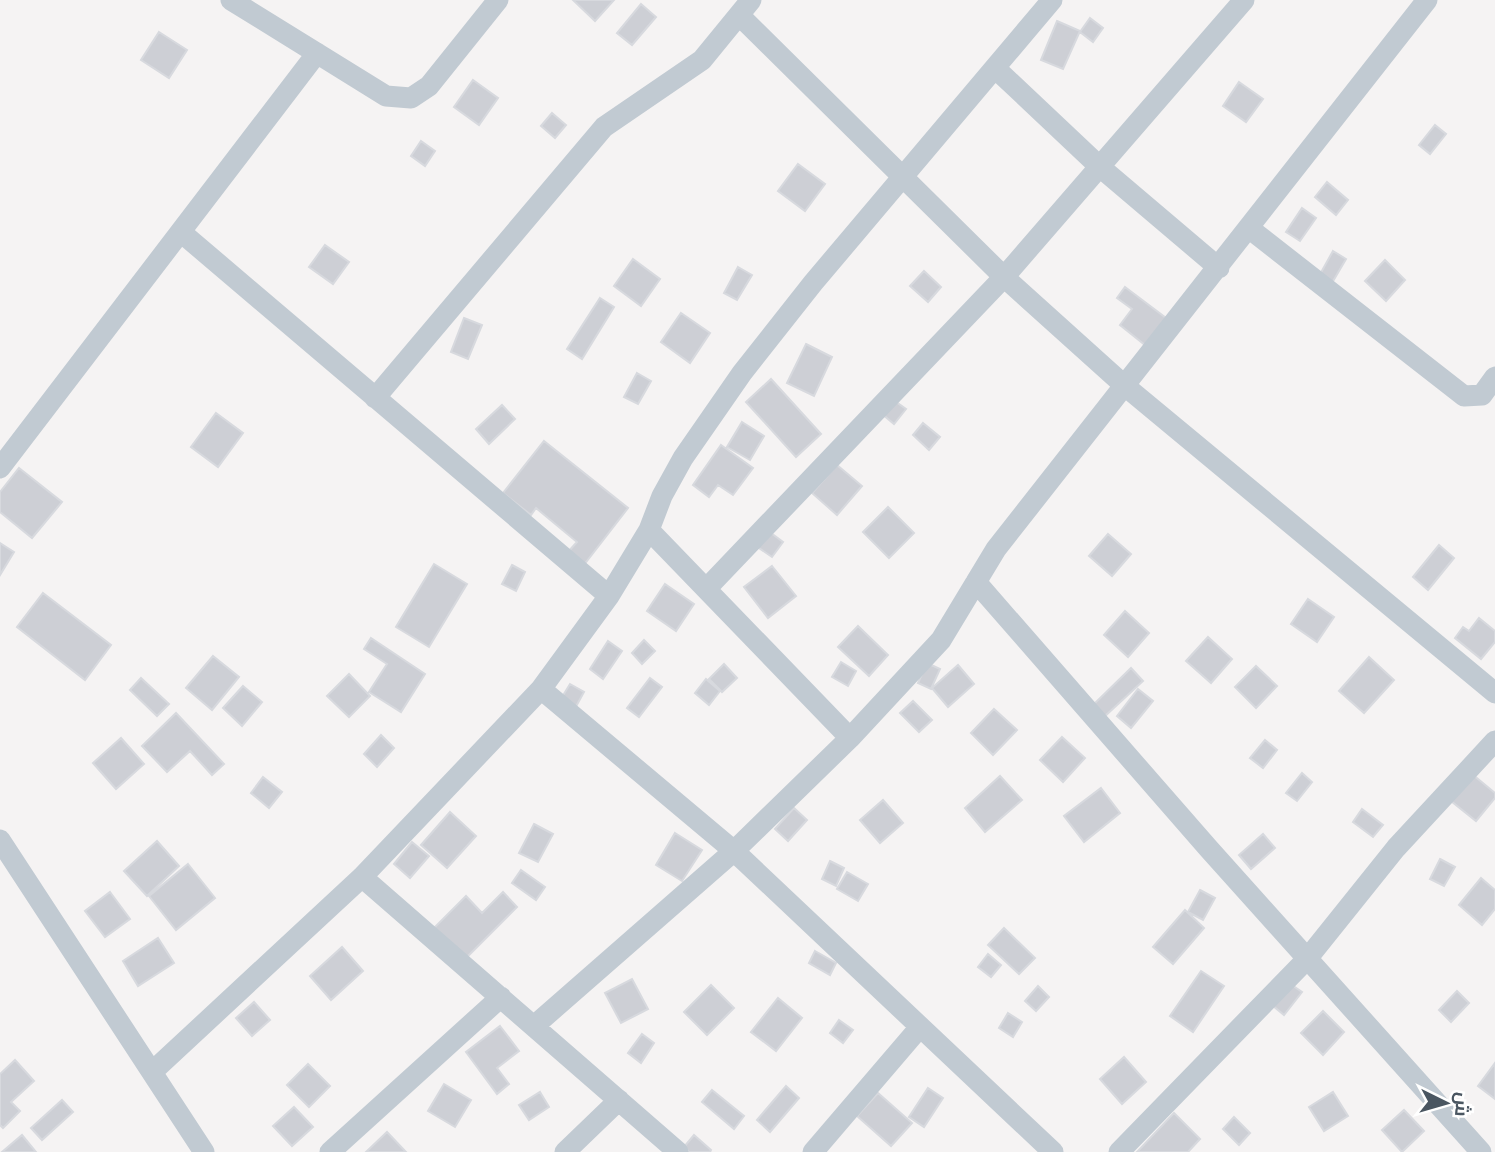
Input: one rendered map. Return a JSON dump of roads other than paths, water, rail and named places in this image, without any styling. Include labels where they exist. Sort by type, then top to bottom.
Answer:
[{"type":"street","points":[[231,0],[386,96],[411,98],[429,86],[498,0]]},
{"type":"street","points":[[152,1072],[362,877],[541,689],[609,597],[649,530],[662,496],[684,458],[742,373],[1052,0]]},
{"type":"street","points":[[707,588],[1004,277],[1244,0]]},
{"type":"street","points":[[534,1026],[734,851],[850,738],[941,639],[996,550],[1427,0]]},
{"type":"street","points":[[374,398],[604,127],[702,60],[745,7],[903,178],[1004,277],[1125,386],[1495,693]]},
{"type":"street","points":[[0,468],[317,53]]},
{"type":"street","points":[[995,68],[1100,167],[1219,268]]},
{"type":"street","points":[[1250,229],[1464,396],[1488,399],[1495,377]]},
{"type":"street","points":[[182,233],[609,597]]},
{"type":"street","points":[[649,530],[850,738]]},
{"type":"street","points":[[976,582],[1307,959],[1481,1152]]},
{"type":"street","points":[[541,689],[734,851],[1053,1152]]},
{"type":"street","points":[[1119,1152],[1307,959],[1396,848],[1495,741]]},
{"type":"street","points":[[1,844],[204,1152]]},
{"type":"street","points":[[362,877],[678,1152]]},
{"type":"street","points":[[330,1152],[501,997]]},
{"type":"street","points":[[813,1152],[920,1027]]},
{"type":"street","points":[[565,1152],[619,1100]]}]
